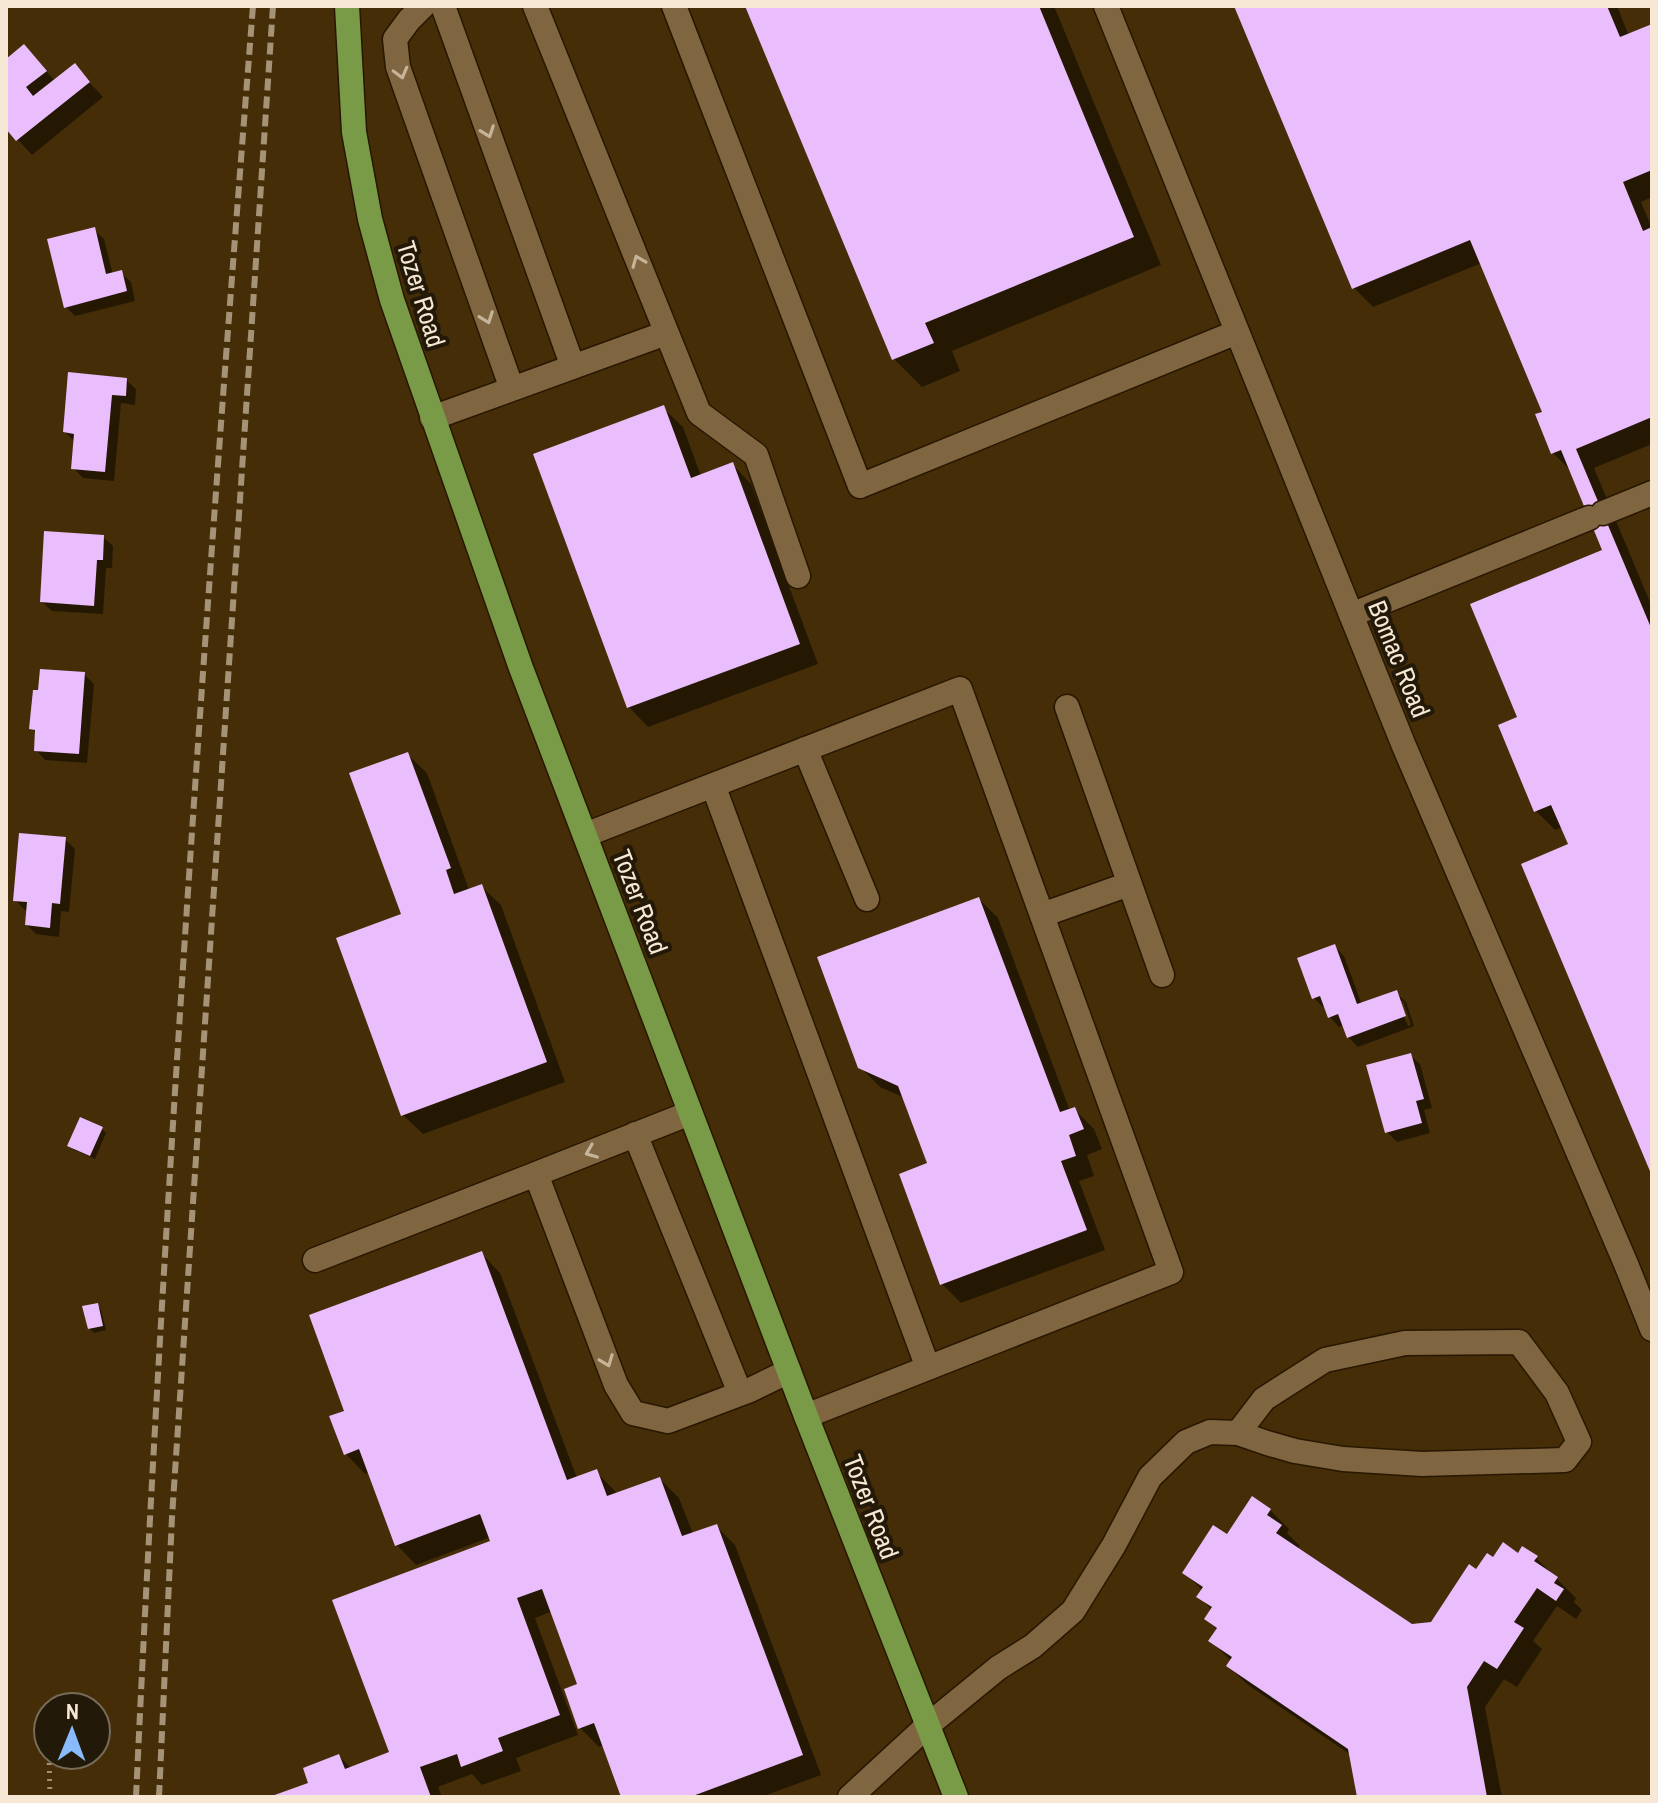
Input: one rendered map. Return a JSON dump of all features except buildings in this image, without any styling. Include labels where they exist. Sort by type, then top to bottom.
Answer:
[{"type":"main road","name":"Tozer Road","points":[[347,6],[354,132],[370,219],[392,300],[432,418],[521,668],[690,1113],[956,1797]]},
{"type":"street","points":[[423,6],[395,39],[398,67],[512,389]]},
{"type":"street","points":[[443,6],[573,367]]},
{"type":"street","points":[[535,6],[699,413],[756,455],[798,576]]},
{"type":"street","points":[[674,6],[860,486],[1237,332]]},
{"type":"street","name":"Bomac Road","points":[[1106,6],[1404,746],[1652,1329]]},
{"type":"street","points":[[432,418],[666,333]]},
{"type":"street","points":[[1351,615],[1652,493]]},
{"type":"street","points":[[585,835],[960,689],[1171,1272],[806,1416]]},
{"type":"street","points":[[1067,707],[1162,975]]},
{"type":"street","points":[[805,749],[867,899]]},
{"type":"street","points":[[713,785],[928,1368]]},
{"type":"street","points":[[1042,915],[1129,884]]},
{"type":"street","points":[[315,1260],[690,1113]]},
{"type":"street","points":[[635,1134],[740,1393]]},
{"type":"street","points":[[536,1174],[616,1385],[633,1413],[668,1421],[789,1371]]},
{"type":"street","points":[[850,1797],[927,1726],[998,1668],[1033,1646],[1073,1611],[1114,1545],[1150,1477],[1186,1442],[1210,1432],[1238,1433],[1295,1451],[1343,1459],[1422,1464],[1565,1460],[1579,1442],[1557,1393],[1519,1342],[1405,1343],[1325,1360],[1264,1399],[1238,1433]]},
{"type":"path","points":[[49,1771],[50,1797]]},
{"type":"railway","points":[[136,1797],[159,1349],[187,901],[253,6]]},
{"type":"railway","points":[[159,1797],[172,1517],[273,6]]}]
